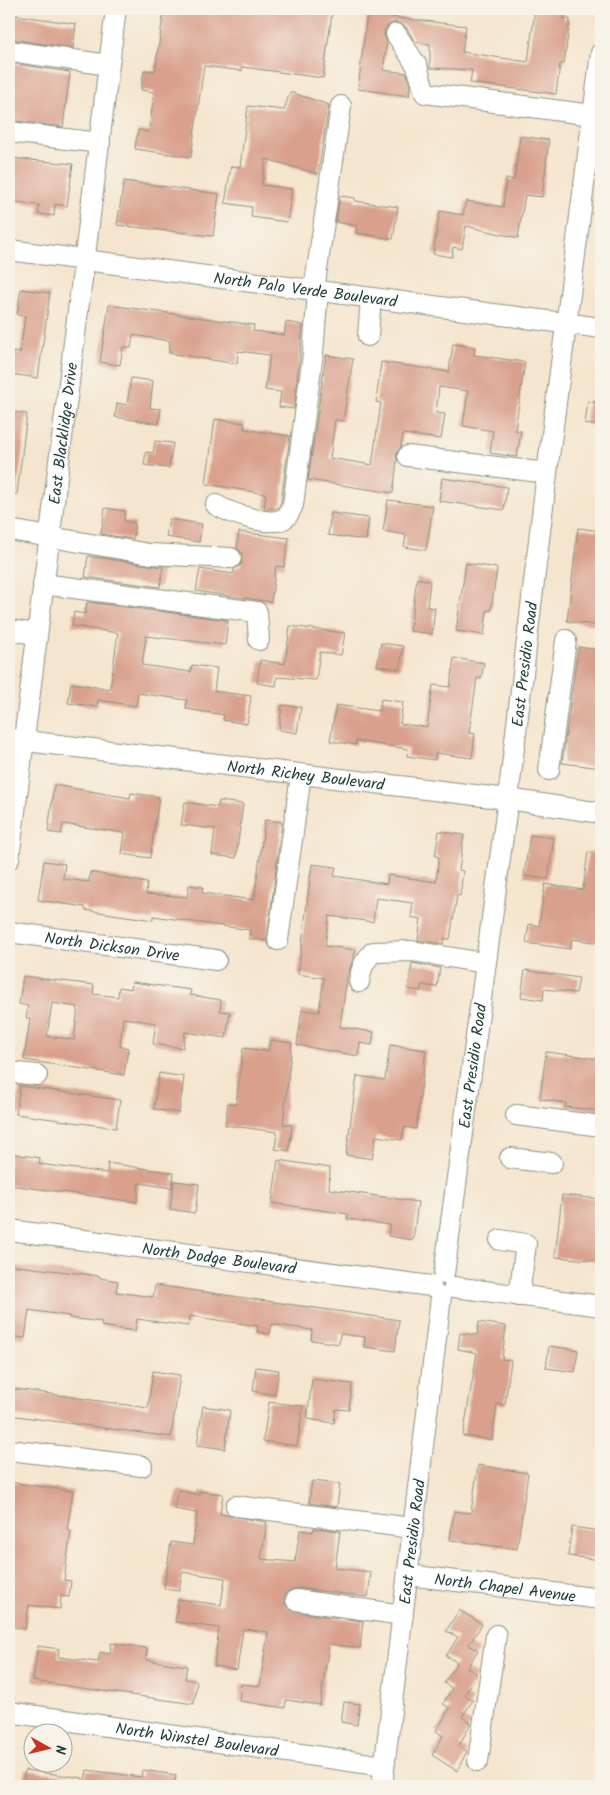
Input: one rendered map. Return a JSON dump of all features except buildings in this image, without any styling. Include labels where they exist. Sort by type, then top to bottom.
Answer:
[{"type":"street","name":"East Blacklidge Drive","points":[[9,858],[16,740],[36,634],[43,584],[116,9]]},
{"type":"street","points":[[396,34],[417,66],[425,93],[596,105]]},
{"type":"street","points":[[9,52],[109,65]]},
{"type":"street","name":"East Presidio Road","points":[[382,1786],[443,1286],[484,963],[508,799],[566,323],[595,141],[601,53]]},
{"type":"street","points":[[216,505],[229,512],[278,521],[287,517],[294,505],[313,353],[316,290],[341,106]]},
{"type":"street","points":[[9,132],[100,143]]},
{"type":"street","name":"North Palo Verde Boulevard","points":[[9,250],[601,328]]},
{"type":"street","points":[[368,336],[371,298]]},
{"type":"street","points":[[408,456],[547,473]]},
{"type":"street","points":[[9,530],[150,554],[231,558]]},
{"type":"street","points":[[43,584],[257,612],[259,640]]},
{"type":"street","points":[[9,630],[36,634]]},
{"type":"street","points":[[549,770],[566,640]]},
{"type":"street","name":"North Richey Boulevard","points":[[16,740],[508,799],[601,813]]},
{"type":"street","points":[[278,940],[301,775]]},
{"type":"street","name":"North Dickson Drive","points":[[9,932],[216,960]]},
{"type":"street","points":[[359,982],[361,969],[366,958],[373,952],[412,951],[484,963]]},
{"type":"street","points":[[9,1072],[37,1075]]},
{"type":"street","points":[[516,1115],[593,1125]]},
{"type":"street","points":[[510,1158],[552,1163]]},
{"type":"street","name":"North Dodge Boulevard","points":[[9,1230],[601,1306]]},
{"type":"street","points":[[500,1240],[534,1245],[519,1296]]},
{"type":"street","points":[[9,1450],[142,1466]]},
{"type":"street","points":[[236,1506],[413,1528]]},
{"type":"street","name":"North Chapel Avenue","points":[[408,1575],[601,1599]]},
{"type":"street","points":[[296,1600],[403,1615]]},
{"type":"street","points":[[478,1761],[496,1635]]},
{"type":"street","name":"North Winstel Boulevard","points":[[9,1712],[384,1766]]}]
